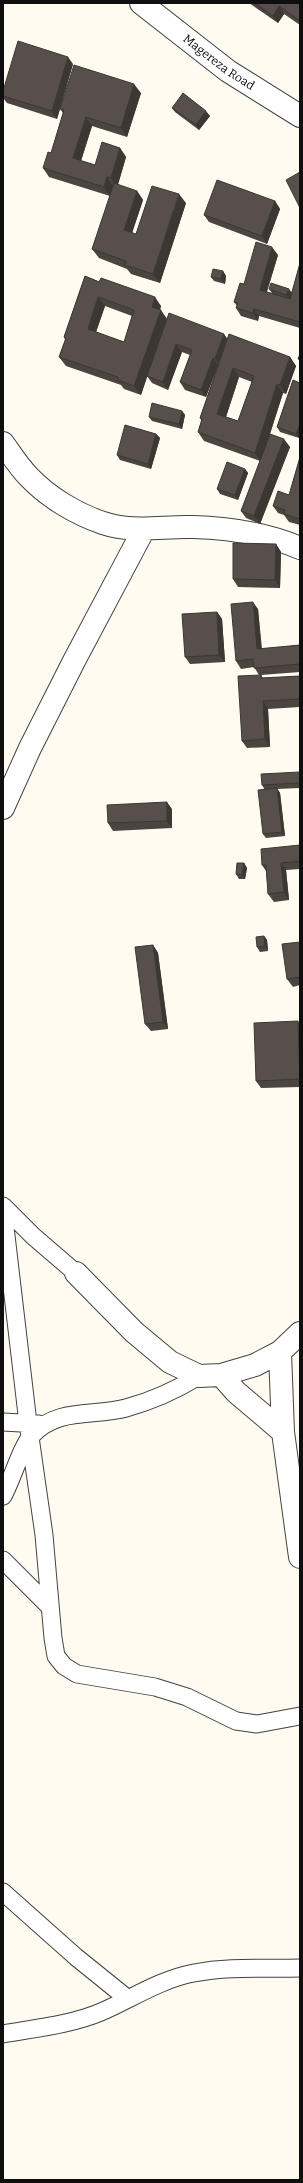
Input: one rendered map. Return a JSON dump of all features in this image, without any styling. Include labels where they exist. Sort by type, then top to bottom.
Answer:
[{"type":"street","name":"Magereza Road","points":[[141,3],[228,71],[300,116]]},
{"type":"street","points":[[3,443],[29,477],[64,505],[103,524],[144,529],[193,527],[249,533],[288,543],[300,548]]},
{"type":"street","points":[[3,808],[30,748],[144,529]]},
{"type":"street","points":[[76,1273],[134,1332],[170,1362],[199,1376],[221,1375],[255,1365],[280,1352],[300,1333]]},
{"type":"street","points":[[280,1352],[284,1432],[300,1557]]},
{"type":"street","points":[[221,1375],[251,1406],[284,1432]]},
{"type":"lane","points":[[3,1206],[33,1236],[76,1273]]},
{"type":"lane","points":[[3,1210],[34,1428],[52,1638],[56,1656],[64,1666],[77,1674],[155,1686],[187,1697],[236,1721],[258,1724],[300,1716]]},
{"type":"lane","points":[[3,1422],[34,1428],[58,1418],[131,1406],[177,1389],[199,1376]]},
{"type":"lane","points":[[3,1496],[34,1428]]},
{"type":"lane","points":[[3,1560],[50,1606]]},
{"type":"lane","points":[[3,1892],[76,1957],[128,1999]]},
{"type":"lane","points":[[3,2034],[64,2024],[100,2012],[161,1984],[192,1973],[233,1969],[300,1968]]},
{"type":"building","points":[[255,3],[300,3],[300,21],[279,6],[273,16]]},
{"type":"building","points":[[18,41],[68,57],[52,111],[3,96],[3,91]]},
{"type":"building","points":[[74,65],[134,84],[121,128],[86,117],[73,158],[95,165],[102,142],[120,148],[111,178],[107,177],[104,187],[43,168],[48,152],[51,153],[64,110],[60,109]]},
{"type":"building","points":[[183,93],[206,111],[196,125],[172,108]]},
{"type":"building","points":[[300,172],[300,208],[286,180]]},
{"type":"building","points":[[217,180],[275,201],[262,236],[204,215]]},
{"type":"building","points":[[114,183],[137,191],[124,230],[136,234],[152,186],[179,194],[153,274],[125,265],[126,261],[92,249]]},
{"type":"building","points":[[256,242],[272,247],[260,290],[290,299],[300,263],[300,322],[254,309],[253,313],[236,308],[238,303],[234,302],[240,283],[244,284]]},
{"type":"building","points":[[213,269],[223,271],[221,279],[211,277]]},
{"type":"building","points":[[85,276],[99,282],[101,278],[155,297],[152,307],[161,310],[134,386],[118,380],[118,377],[59,357],[66,338],[64,337]],"holes":[[[98,297],[134,310],[124,342],[88,329]]]},
{"type":"building","points":[[271,283],[289,289],[286,295],[269,289]]},
{"type":"building","points":[[169,313],[224,334],[201,390],[180,382],[192,350],[176,344],[163,382],[147,376]]},
{"type":"building","points":[[229,334],[290,357],[280,385],[277,384],[255,453],[198,432],[202,419],[200,418]],"holes":[[[233,368],[254,376],[238,421],[217,414]]]},
{"type":"building","points":[[293,380],[300,383],[300,423],[296,434],[277,427]]},
{"type":"building","points":[[152,403],[182,411],[179,424],[149,417]]},
{"type":"building","points":[[125,425],[156,434],[148,464],[117,455]]},
{"type":"building","points":[[270,434],[284,439],[254,516],[241,511]]},
{"type":"building","points":[[300,457],[300,519],[284,514],[285,510],[273,506],[278,491],[289,495]]},
{"type":"building","points":[[227,462],[245,469],[235,495],[217,489]]},
{"type":"building","points":[[233,543],[276,544],[275,580],[233,579]]},
{"type":"building","points":[[253,602],[257,649],[300,645],[300,664],[254,668],[253,659],[236,661],[231,604]]},
{"type":"building","points":[[217,612],[219,655],[185,657],[182,614]]},
{"type":"building","points":[[261,675],[261,678],[300,676],[300,699],[263,701],[265,739],[242,741],[238,676]]},
{"type":"building","points":[[300,772],[300,783],[262,785],[261,774]]},
{"type":"building","points":[[277,788],[282,832],[263,834],[258,790]]},
{"type":"building","points":[[167,802],[167,821],[108,823],[107,805]]},
{"type":"building","points":[[300,845],[300,861],[281,863],[284,892],[268,894],[266,865],[262,865],[261,849]]},
{"type":"building","points":[[237,863],[244,863],[242,875],[236,874]]},
{"type":"building","points":[[264,936],[265,946],[257,947],[256,937]]},
{"type":"building","points":[[300,942],[300,977],[287,979],[282,944]]},
{"type":"building","points":[[153,945],[163,1022],[145,1024],[135,947]]},
{"type":"building","points":[[298,1021],[300,1079],[256,1081],[254,1023]]}]
